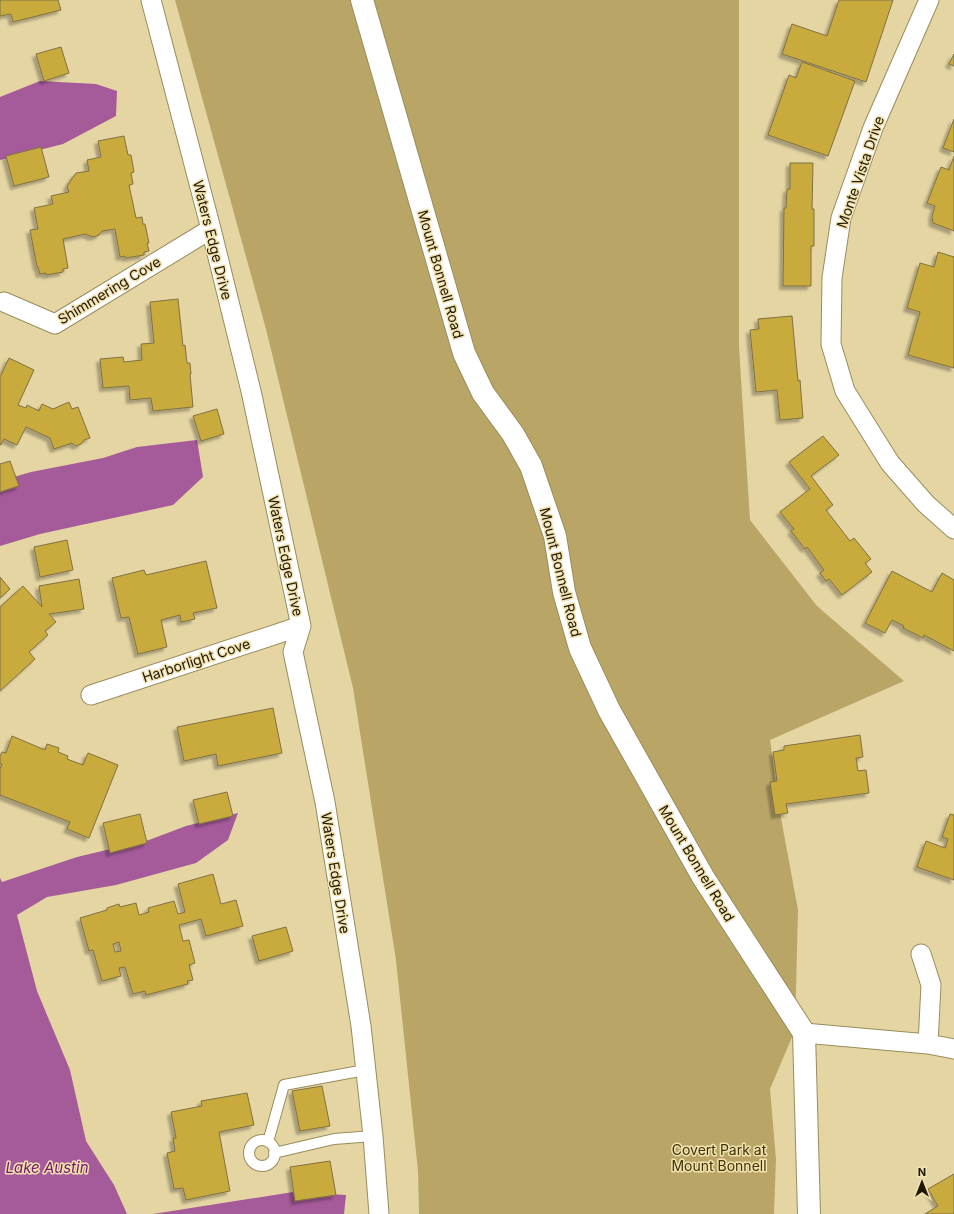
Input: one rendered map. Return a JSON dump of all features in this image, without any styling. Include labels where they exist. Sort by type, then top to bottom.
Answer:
[{"type":"street","name":"Waters Edge Drive","points":[[151,0],[211,229],[251,391],[301,626],[293,652],[325,802],[361,1026],[380,1214]]},
{"type":"street","name":"Mount Bonnell Road","points":[[362,0],[464,353],[483,393],[513,434],[531,466],[554,536],[564,592],[580,648],[609,710],[703,877],[804,1033]]},
{"type":"street","name":"Monte Vista Drive","points":[[929,0],[873,128],[842,218],[832,278],[831,344],[845,391],[890,462],[926,504],[954,529]]},
{"type":"street","name":"Shimmering Cove","points":[[4,302],[54,324],[211,229]]},
{"type":"street","name":"Harborlight Cove","points":[[91,695],[301,626]]},
{"type":"street","points":[[921,954],[931,985],[928,1044]]},
{"type":"street","points":[[809,1214],[804,1033],[928,1044],[954,1049]]},
{"type":"lane","points":[[268,1142],[284,1085],[365,1070]]},
{"type":"lane","points":[[274,1153],[334,1140],[373,1136]]},
{"type":"lane","points":[[260,1140],[268,1142],[273,1147],[274,1153],[272,1161],[265,1166],[257,1165],[251,1159],[249,1151],[253,1144],[260,1140]]},
{"type":"green space","name":"Covert Park at Mount Bonnell","points":[[175,0],[739,0],[739,347],[750,520],[817,606],[904,681],[770,740],[781,818],[798,910],[795,1030],[770,1089],[776,1159],[774,1214],[419,1214],[418,1171],[396,960],[353,688],[266,329]]},
{"type":"water","points":[[40,81],[96,84],[117,91],[116,116],[63,144],[0,160],[0,97]]},
{"type":"water","points":[[197,440],[203,477],[173,505],[40,534],[0,546],[0,481],[31,472],[103,458],[137,447]]},
{"type":"water","name":"Lake Austin","points":[[238,813],[228,840],[196,863],[116,885],[47,897],[17,915],[37,991],[70,1070],[86,1141],[114,1185],[127,1214],[0,1214],[0,878],[2,882],[77,857],[149,840],[186,826]]},
{"type":"water","points":[[293,1192],[346,1195],[344,1214],[153,1214]]},
{"type":"building","points":[[0,0],[58,0],[61,10],[13,22],[11,14],[0,16]]},
{"type":"building","points":[[839,0],[893,0],[866,82],[782,54],[792,24],[827,36]]},
{"type":"building","points":[[61,47],[69,73],[44,81],[36,54]]},
{"type":"building","points":[[954,54],[954,66],[949,64]]},
{"type":"building","points":[[802,62],[855,81],[828,156],[768,135],[789,75],[796,78]]},
{"type":"building","points":[[954,119],[954,152],[943,148]]},
{"type":"building","points":[[124,136],[128,155],[131,155],[134,172],[131,173],[133,184],[129,185],[136,218],[142,217],[143,224],[145,224],[149,251],[144,252],[144,255],[126,258],[125,256],[120,257],[115,229],[102,231],[99,235],[93,237],[85,234],[63,239],[68,268],[63,269],[63,272],[46,275],[46,273],[40,274],[37,267],[30,230],[38,229],[34,208],[53,204],[51,196],[69,192],[67,186],[76,173],[89,171],[87,160],[101,157],[98,141]]},
{"type":"building","points":[[41,147],[49,177],[14,186],[6,156]]},
{"type":"building","points":[[954,156],[954,231],[933,223],[932,216],[935,206],[927,203],[941,167],[949,170]]},
{"type":"building","points":[[790,163],[813,163],[812,209],[814,209],[814,246],[811,246],[811,286],[783,286],[784,208],[786,208],[787,189],[790,189]]},
{"type":"building","points":[[938,252],[954,257],[954,368],[908,355],[920,312],[907,308],[920,263],[934,267]]},
{"type":"building","points":[[178,299],[183,346],[185,345],[187,363],[190,363],[193,407],[153,411],[151,398],[130,400],[129,386],[103,388],[100,359],[123,357],[124,362],[142,360],[141,344],[154,343],[150,302]]},
{"type":"building","points":[[792,316],[803,418],[780,420],[777,390],[756,392],[750,330],[759,329],[758,319]]},
{"type":"building","points":[[9,358],[34,370],[18,405],[26,408],[27,405],[39,411],[42,404],[53,409],[69,402],[72,409],[78,407],[90,438],[84,440],[81,444],[76,446],[72,443],[54,449],[50,438],[26,427],[17,445],[4,439],[1,445],[0,377]]},
{"type":"building","points":[[217,409],[224,434],[201,441],[193,416]]},
{"type":"building","points":[[823,436],[839,455],[811,476],[833,505],[826,510],[850,541],[854,538],[871,559],[865,563],[872,572],[842,595],[829,579],[826,581],[820,573],[824,570],[807,547],[805,549],[791,531],[794,529],[780,512],[810,489],[789,462]]},
{"type":"building","points":[[10,461],[19,486],[0,492],[0,464]]},
{"type":"building","points":[[67,540],[73,570],[40,577],[34,547]]},
{"type":"building","points":[[206,561],[217,608],[193,613],[195,619],[181,622],[180,615],[161,620],[167,647],[138,654],[129,617],[121,618],[112,578],[144,570],[146,575]]},
{"type":"building","points":[[892,571],[932,592],[942,573],[954,580],[954,651],[924,635],[923,638],[903,628],[904,626],[892,620],[885,633],[865,623]]},
{"type":"building","points":[[0,577],[10,589],[0,598]]},
{"type":"building","points":[[79,579],[84,609],[49,614],[56,622],[45,631],[48,635],[29,652],[35,659],[0,691],[0,607],[23,586],[42,607],[39,586]]},
{"type":"building","points":[[273,708],[282,753],[218,766],[216,754],[184,761],[177,727]]},
{"type":"building","points":[[860,735],[863,757],[856,758],[858,771],[866,770],[869,793],[786,804],[788,813],[775,815],[770,782],[777,781],[773,752],[784,750],[784,746]]},
{"type":"building","points":[[12,736],[45,750],[47,744],[59,748],[58,752],[68,756],[67,759],[83,765],[88,753],[118,765],[89,838],[67,829],[70,822],[0,795],[0,769],[2,764],[0,763],[0,756],[2,752],[6,753]]},
{"type":"building","points":[[227,792],[233,816],[199,824],[193,800]]},
{"type":"building","points":[[140,814],[147,843],[110,853],[103,823]]},
{"type":"building","points":[[950,814],[954,815],[954,880],[917,867],[926,841],[945,848],[948,839],[942,837]]},
{"type":"building","points":[[213,874],[221,904],[236,900],[243,926],[206,936],[201,919],[179,925],[183,941],[189,940],[195,963],[189,965],[193,980],[187,981],[188,984],[146,995],[145,991],[133,994],[125,967],[119,968],[121,976],[102,981],[93,950],[89,951],[80,918],[107,910],[107,908],[119,904],[120,907],[136,903],[139,915],[149,912],[148,908],[174,901],[178,914],[185,912],[178,884]],"holes":[[[119,942],[121,951],[115,952],[113,944]]]},
{"type":"building","points":[[286,927],[293,951],[259,961],[252,936]]},
{"type":"building","points":[[322,1086],[330,1126],[300,1131],[292,1091]]},
{"type":"building","points":[[247,1093],[254,1125],[219,1132],[230,1191],[186,1200],[183,1188],[174,1189],[167,1153],[175,1151],[173,1138],[176,1138],[171,1112],[202,1106],[201,1101]]},
{"type":"building","points":[[330,1161],[336,1195],[295,1201],[290,1167]]},
{"type":"building","points":[[954,1174],[954,1214],[925,1214],[938,1206],[928,1189]]}]
